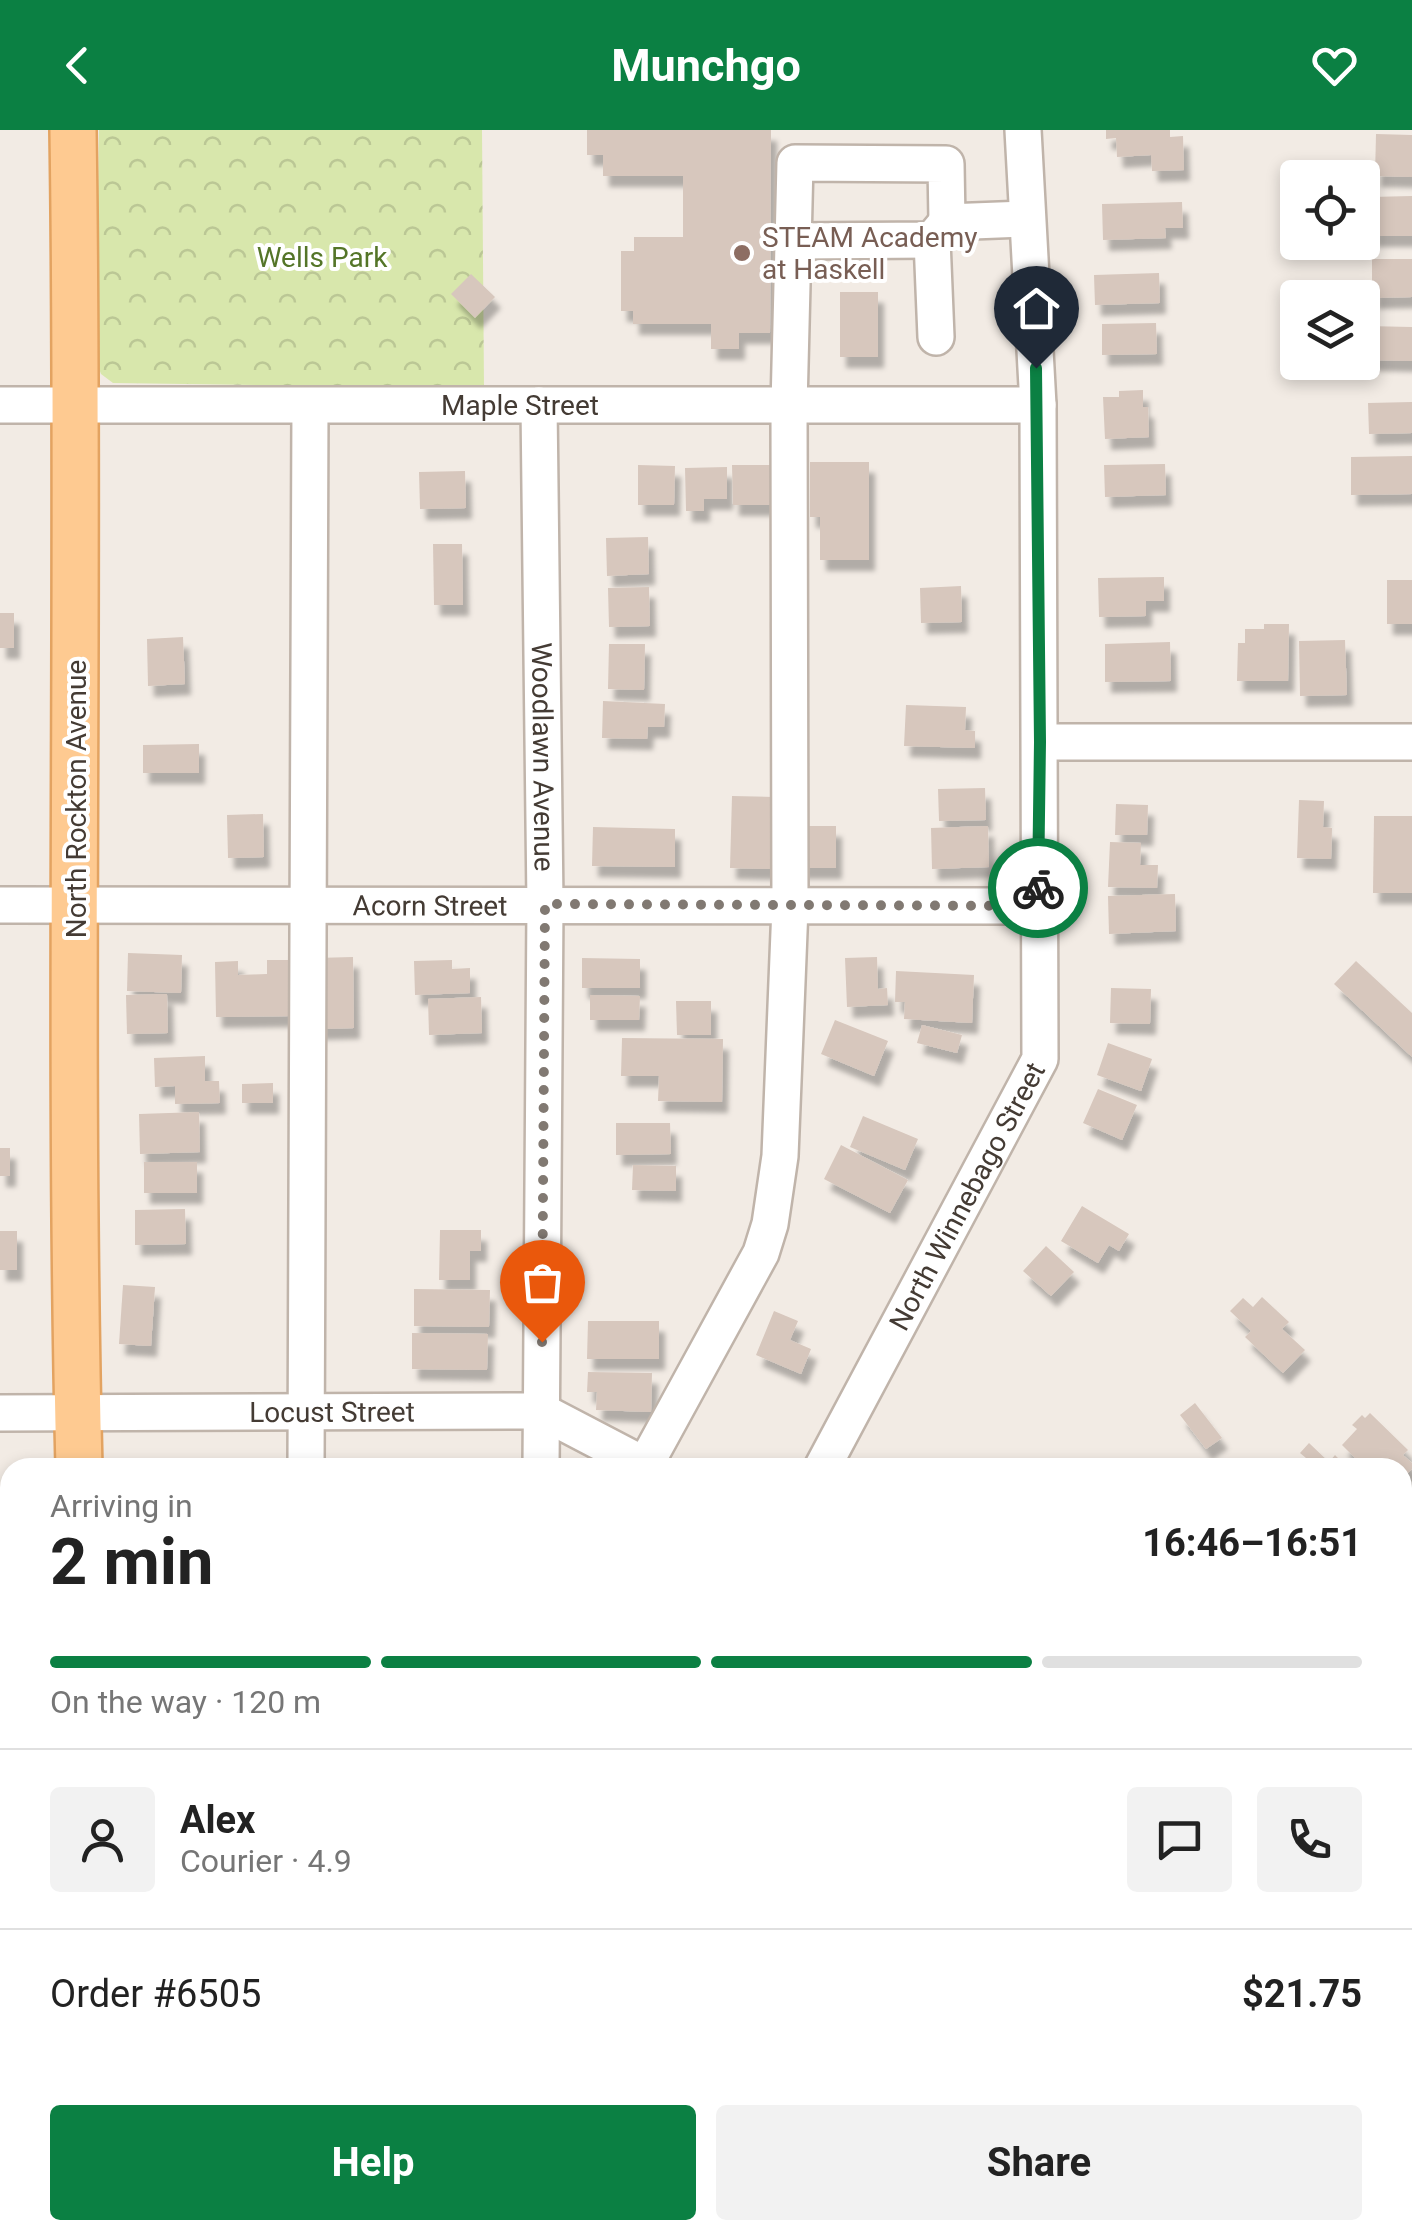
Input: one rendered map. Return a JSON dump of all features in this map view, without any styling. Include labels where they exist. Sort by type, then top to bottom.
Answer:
[{"type":"main road","name":"North Rockton Avenue","points":[[73,130],[78,1458]]},
{"type":"street","name":"North Winnebago Street","points":[[827,1458],[1040,1060],[1038,405],[1023,130]]},
{"type":"street","points":[[652,1458],[761,1253],[770,1224],[780,1156],[790,907],[790,406],[795,163],[946,164],[936,336]]},
{"type":"street","points":[[794,242],[940,231],[1027,219]]},
{"type":"street","name":"Maple Street","points":[[0,405],[1038,405]]},
{"type":"street","name":"Woodlawn Avenue","points":[[540,405],[545,904],[541,1458]]},
{"type":"street","points":[[306,1458],[310,406]]},
{"type":"street","points":[[1040,742],[1412,742]]},
{"type":"street","name":"Acorn Street","points":[[0,905],[1038,906]]},
{"type":"street","name":"Locust Street","points":[[0,1412],[541,1412],[632,1458]]},
{"type":"green space","name":"Wells Park","points":[[99,130],[482,130],[484,388],[113,383],[101,374],[96,361]]},
{"type":"building","points":[[587,130],[771,130],[770,333],[739,333],[739,349],[711,349],[711,324],[633,324],[633,311],[621,311],[621,251],[634,251],[634,237],[683,237],[683,176],[603,176],[603,155],[587,155]]},
{"type":"building","points":[[1106,130],[1170,130],[1170,137],[1183,136],[1184,170],[1152,171],[1151,155],[1117,157],[1116,138],[1106,139]]},
{"type":"building","points":[[1376,134],[1412,135],[1412,177],[1380,176],[1380,160],[1375,160]]},
{"type":"building","points":[[1412,196],[1412,236],[1380,236],[1380,197]]},
{"type":"building","points":[[1182,202],[1183,228],[1165,228],[1166,238],[1103,240],[1102,204]]},
{"type":"building","points":[[1412,259],[1412,297],[1380,298],[1380,280],[1372,280],[1372,260]]},
{"type":"building","points":[[1159,273],[1160,303],[1095,305],[1094,275]]},
{"type":"building","points":[[471,274],[495,297],[475,318],[451,294]]},
{"type":"building","points":[[840,292],[878,292],[878,357],[840,357]]},
{"type":"building","points":[[1156,323],[1157,354],[1102,355],[1102,324]]},
{"type":"building","points":[[1380,326],[1412,327],[1412,361],[1380,360]]},
{"type":"building","points":[[1143,390],[1149,437],[1105,439],[1103,397],[1119,397],[1119,391]]},
{"type":"building","points":[[1412,402],[1412,433],[1369,434],[1368,403]]},
{"type":"building","points":[[1412,456],[1412,494],[1351,495],[1351,457]]},
{"type":"building","points":[[810,462],[869,462],[869,560],[820,560],[820,517],[810,517]]},
{"type":"building","points":[[1165,464],[1166,495],[1105,497],[1104,465]]},
{"type":"building","points":[[638,465],[675,466],[674,505],[638,505]]},
{"type":"building","points":[[732,465],[775,465],[775,505],[733,505]]},
{"type":"building","points":[[727,467],[727,499],[704,499],[704,511],[686,511],[685,468]]},
{"type":"building","points":[[465,471],[466,508],[420,509],[419,472]]},
{"type":"building","points":[[648,537],[649,574],[607,576],[606,538]]},
{"type":"building","points":[[433,544],[462,544],[463,605],[434,605]]},
{"type":"building","points":[[1164,577],[1164,601],[1146,601],[1146,616],[1099,617],[1098,578]]},
{"type":"building","points":[[1387,580],[1412,580],[1412,624],[1387,624]]},
{"type":"building","points":[[961,586],[962,622],[921,623],[920,588]]},
{"type":"building","points":[[649,587],[650,626],[609,627],[608,588]]},
{"type":"building","points":[[0,613],[14,613],[14,648],[0,648]]},
{"type":"building","points":[[1264,624],[1289,624],[1288,681],[1237,681],[1238,643],[1245,643],[1245,629],[1264,629]]},
{"type":"building","points":[[183,637],[185,684],[148,686],[147,639]]},
{"type":"building","points":[[1345,640],[1347,695],[1300,696],[1299,641]]},
{"type":"building","points":[[1170,642],[1171,681],[1105,682],[1105,644]]},
{"type":"building","points":[[609,644],[645,644],[644,690],[608,689]]},
{"type":"building","points":[[603,701],[665,704],[664,727],[648,727],[647,739],[602,738]]},
{"type":"building","points":[[906,705],[966,707],[965,730],[975,731],[975,748],[904,746]]},
{"type":"building","points":[[199,744],[199,773],[143,773],[143,745]]},
{"type":"building","points":[[985,788],[986,820],[939,821],[938,789]]},
{"type":"building","points":[[732,796],[774,797],[772,869],[730,868]]},
{"type":"building","points":[[1299,800],[1324,801],[1323,827],[1332,828],[1331,859],[1297,858]]},
{"type":"building","points":[[1116,804],[1148,805],[1147,835],[1115,835]]},
{"type":"building","points":[[263,814],[264,857],[228,858],[227,815]]},
{"type":"building","points":[[1374,816],[1412,816],[1412,893],[1373,893]]},
{"type":"building","points":[[800,826],[836,826],[836,868],[799,868]]},
{"type":"building","points":[[988,826],[989,867],[932,869],[931,828]]},
{"type":"building","points":[[593,827],[675,829],[675,867],[592,866]]},
{"type":"building","points":[[1110,842],[1141,843],[1140,865],[1158,865],[1157,888],[1108,887]]},
{"type":"building","points":[[1175,894],[1176,931],[1109,934],[1108,896]]},
{"type":"building","points":[[128,953],[182,955],[181,993],[127,991]]},
{"type":"building","points":[[353,957],[354,1028],[317,1029],[315,958]]},
{"type":"building","points":[[877,957],[878,989],[887,988],[888,1005],[847,1007],[845,958]]},
{"type":"building","points":[[582,958],[640,959],[640,988],[582,988]]},
{"type":"building","points":[[267,960],[290,960],[291,1016],[216,1017],[215,962],[238,961],[238,975],[267,974]]},
{"type":"building","points":[[452,960],[452,969],[470,968],[470,993],[415,995],[414,961]]},
{"type":"building","points":[[1356,961],[1412,1013],[1412,1057],[1334,984]]},
{"type":"building","points":[[896,971],[974,975],[972,1023],[904,1019],[905,1002],[895,1002]]},
{"type":"building","points":[[1111,988],[1151,989],[1150,1024],[1110,1023]]},
{"type":"building","points":[[167,994],[168,1033],[127,1034],[126,995]]},
{"type":"building","points":[[590,995],[640,996],[639,1020],[590,1020]]},
{"type":"building","points":[[481,997],[482,1033],[429,1035],[428,999]]},
{"type":"building","points":[[676,1001],[711,1001],[711,1035],[677,1035]]},
{"type":"building","points":[[835,1020],[888,1041],[874,1076],[821,1054]]},
{"type":"building","points":[[922,1025],[962,1035],[957,1053],[917,1043]]},
{"type":"building","points":[[622,1038],[723,1039],[722,1102],[658,1101],[659,1076],[621,1076]]},
{"type":"building","points":[[1108,1043],[1152,1059],[1141,1091],[1097,1075]]},
{"type":"building","points":[[205,1056],[205,1081],[219,1081],[220,1103],[175,1104],[175,1086],[155,1087],[154,1058]]},
{"type":"building","points":[[273,1083],[273,1103],[242,1103],[242,1084]]},
{"type":"building","points":[[1098,1089],[1137,1105],[1122,1140],[1083,1123]]},
{"type":"building","points":[[199,1112],[200,1152],[140,1154],[139,1114]]},
{"type":"building","points":[[863,1116],[918,1139],[905,1170],[850,1147]]},
{"type":"building","points":[[616,1123],[670,1123],[671,1154],[616,1155]]},
{"type":"building","points":[[841,1145],[908,1180],[890,1213],[824,1179]]},
{"type":"building","points":[[0,1148],[10,1148],[10,1176],[0,1176]]},
{"type":"building","points":[[144,1162],[197,1162],[197,1193],[144,1193]]},
{"type":"building","points":[[633,1165],[676,1166],[676,1191],[632,1190]]},
{"type":"building","points":[[1082,1206],[1129,1234],[1119,1251],[1109,1245],[1098,1263],[1061,1241]]},
{"type":"building","points":[[185,1209],[186,1244],[135,1245],[135,1210]]},
{"type":"building","points":[[440,1230],[481,1230],[481,1251],[470,1251],[470,1280],[439,1280]]},
{"type":"building","points":[[0,1231],[17,1231],[17,1270],[0,1270]]},
{"type":"building","points":[[1046,1246],[1074,1272],[1051,1296],[1023,1271]]},
{"type":"building","points":[[123,1285],[155,1287],[151,1346],[119,1344]]},
{"type":"building","points":[[414,1289],[490,1290],[489,1327],[414,1326]]},
{"type":"building","points":[[1262,1297],[1289,1322],[1282,1329],[1305,1350],[1283,1373],[1245,1337],[1251,1331],[1230,1311],[1243,1298],[1253,1307]]},
{"type":"building","points":[[774,1311],[798,1321],[790,1340],[811,1349],[801,1374],[756,1355]]},
{"type":"building","points":[[588,1321],[659,1321],[659,1359],[587,1359]]},
{"type":"building","points":[[412,1333],[488,1334],[487,1370],[412,1369]]},
{"type":"building","points":[[588,1372],[652,1373],[651,1412],[596,1410],[597,1392],[587,1392]]},
{"type":"building","points":[[1195,1403],[1222,1438],[1206,1449],[1180,1415]]},
{"type":"building","points":[[1370,1413],[1408,1450],[1403,1455],[1406,1458],[1355,1458],[1342,1445],[1357,1429],[1352,1425],[1362,1415],[1365,1418]]},
{"type":"building","points":[[1309,1443],[1325,1458],[1306,1458],[1300,1453]]},
{"type":"way so far","points":[[542,1342],[545,904],[1038,906],[1038,888]]},
{"type":"place","name":"STEAM Academy at Haskell","points":[[742,253]]},
{"type":"route","points":[[1036,368],[1038,888]]}]
